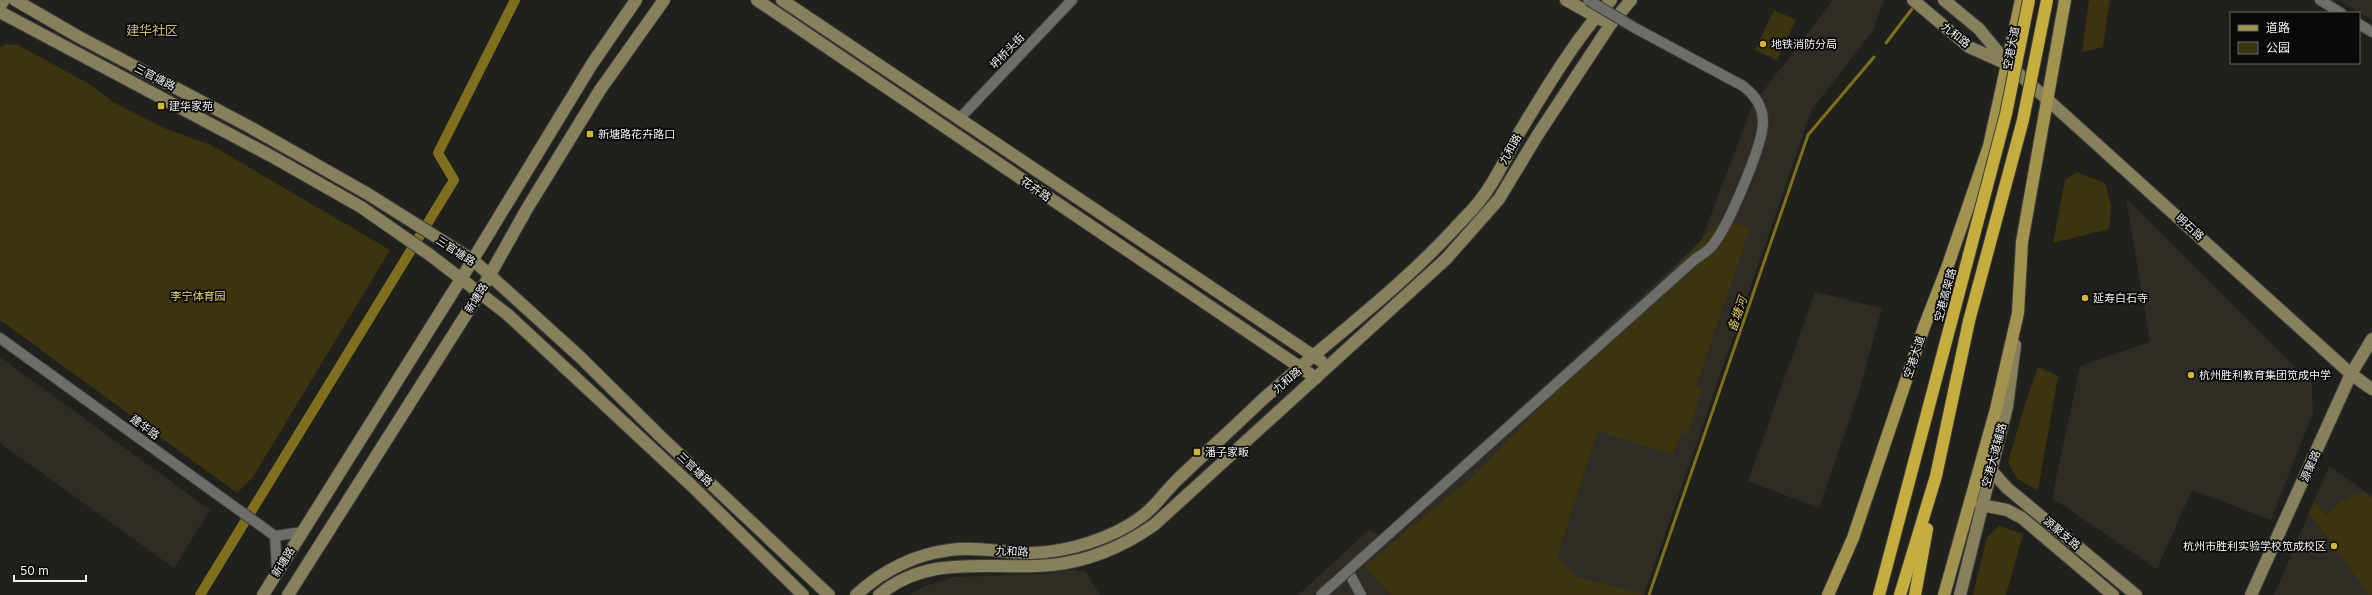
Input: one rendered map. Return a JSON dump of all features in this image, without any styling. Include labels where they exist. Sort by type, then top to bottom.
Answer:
[{"type":"highway","name":"空港高架路","points":[[1879,595],[2006,114],[2029,0]]},
{"type":"highway","points":[[1915,595],[1936,476],[1969,322],[2023,120],[2047,0]]},
{"type":"highway","points":[[1900,595],[1936,476]]},
{"type":"highway","points":[[1875,595],[1889,560]]},
{"type":"main road","name":"空港大道","points":[[1827,595],[1834,583],[1853,538],[1924,327],[1947,268],[1989,146],[2021,0]]},
{"type":"main road","points":[[1944,595],[1996,409],[2018,313],[2022,242],[2049,99],[2065,0]]},
{"type":"street","points":[[0,6],[4,0]]},
{"type":"street","name":"三官塘路","points":[[15,0],[79,38],[221,111],[368,194],[473,260],[579,356],[660,436],[829,595]]},
{"type":"street","name":"新塘路","points":[[262,595],[473,260],[592,64],[636,0]]},
{"type":"street","name":"新塘路","points":[[288,595],[479,294],[528,207],[600,90],[664,0]]},
{"type":"street","name":"花卉路","points":[[757,0],[1316,378]]},
{"type":"street","name":"花卉路","points":[[782,0],[1329,366]]},
{"type":"street","name":"坍桥头街","points":[[959,119],[1072,0]]},
{"type":"street","points":[[1566,0],[1610,25]]},
{"type":"street","points":[[1321,595],[1694,260],[1710,248],[1720,236],[1756,156],[1763,120],[1760,104],[1753,94],[1743,86],[1635,28],[1588,0]]},
{"type":"street","name":"九和路","points":[[856,595],[887,572],[912,559],[932,553],[952,549],[978,549],[1033,553],[1072,548],[1096,540],[1128,526],[1154,506],[1179,478],[1264,399],[1430,255],[1481,200],[1521,131],[1596,16],[1611,0]]},
{"type":"street","name":"九和路","points":[[879,595],[900,581],[935,568],[950,565],[1054,564],[1082,559],[1131,540],[1154,525],[1446,260],[1499,199],[1537,136],[1610,25],[1631,0]]},
{"type":"street","name":"九和路","points":[[1913,0],[1969,47],[2008,64]]},
{"type":"street","name":"九和路","points":[[1944,0],[1979,29],[2008,64]]},
{"type":"street","points":[[2320,0],[2339,12]]},
{"type":"street","name":"三官塘路","points":[[0,12],[273,157],[361,207],[430,255],[507,314],[614,411],[803,595]]},
{"type":"street","points":[[2360,25],[2372,32]]},
{"type":"street","name":"明石路","points":[[2008,64],[2049,99],[2351,374],[2372,389]]},
{"type":"street","name":"空港大道辅路","points":[[1960,595],[1990,469],[2007,407],[2018,313]]},
{"type":"street","name":"建华路","points":[[0,338],[275,536]]},
{"type":"street","name":"源聚路","points":[[2251,595],[2351,374],[2372,339]]},
{"type":"street","name":"源聚支路","points":[[1990,469],[2007,488],[2136,595]]},
{"type":"street","name":"源聚支路","points":[[1981,505],[2007,510],[2022,518],[2113,595]]},
{"type":"street","points":[[277,571],[275,536],[302,532]]},
{"type":"street","points":[[1348,571],[1361,595]]},
{"type":"shaded area","points":[[1833,0],[1884,0],[1873,31],[1812,109],[1644,595],[1298,595],[1370,529],[1380,537],[1701,241],[1752,106]]},
{"type":"shaded area","points":[[2339,0],[2372,0],[2372,20]]},
{"type":"shaded area","name":"杭州胜利教育集团笕成中学","points":[[2126,198],[2312,384],[2313,413],[2271,520],[2192,490],[2157,569],[2052,498],[2080,366],[2150,342]]},
{"type":"shaded area","points":[[1815,292],[1882,308],[1858,395],[1819,508],[1748,481]]},
{"type":"shaded area","points":[[0,357],[210,510],[174,568],[0,443]]},
{"type":"shaded area","name":"杭州市胜利实验学校笕成校区","points":[[2329,466],[2372,496],[2372,595],[2274,595]]},
{"type":"shaded area","points":[[1066,570],[1085,571],[1100,595],[909,595],[925,586],[954,577],[1043,574]]},
{"type":"green space","points":[[2089,0],[2110,0],[2103,47],[2082,52]]},
{"type":"green space","points":[[1774,10],[1796,20],[1777,60],[1755,50]]},
{"type":"green space","name":"李宁体育园","points":[[6,44],[18,45],[91,85],[113,102],[164,128],[211,145],[390,250],[253,477],[237,493],[0,320],[0,48]]},
{"type":"green space","points":[[2077,172],[2105,183],[2111,206],[2109,229],[2053,243],[2065,180]]},
{"type":"green space","points":[[1722,219],[1750,228],[1696,387],[1702,389],[1687,434],[1681,432],[1673,455],[1598,431],[1557,557],[1577,577],[1644,595],[1390,595],[1365,566],[1474,475]]},
{"type":"green space","points":[[2038,367],[2058,376],[2038,490],[2017,479],[2008,462],[2026,401]]},
{"type":"green space","points":[[2363,492],[2372,498],[2372,595],[2369,595],[2309,512],[2314,503],[2327,515],[2340,502]]},
{"type":"green space","points":[[1999,526],[2023,534],[2006,595],[1973,595],[1987,537]]},
{"type":"waterway","points":[[200,595],[454,180],[438,153],[515,0]]},
{"type":"waterway","name":"备塘河","points":[[1886,43],[1915,5]]},
{"type":"waterway","name":"备塘河","points":[[1649,595],[1808,135],[1874,57]]},
{"type":"place","name":"地铁消防分局","points":[[1763,44]]},
{"type":"place","name":"建华家苑","points":[[161,106]]},
{"type":"place","name":"新塘路花卉路口","points":[[590,134]]},
{"type":"place","name":"延寿白石寺","points":[[2085,298]]},
{"type":"place","name":"杭州胜利教育集团笕成中学","points":[[2191,375]]},
{"type":"place","name":"潘子家畈","points":[[1197,452]]},
{"type":"place","name":"杭州市胜利实验学校笕成校区","points":[[2334,546]]},
{"type":"district","name":"建华社区","points":[[152,30]]}]
